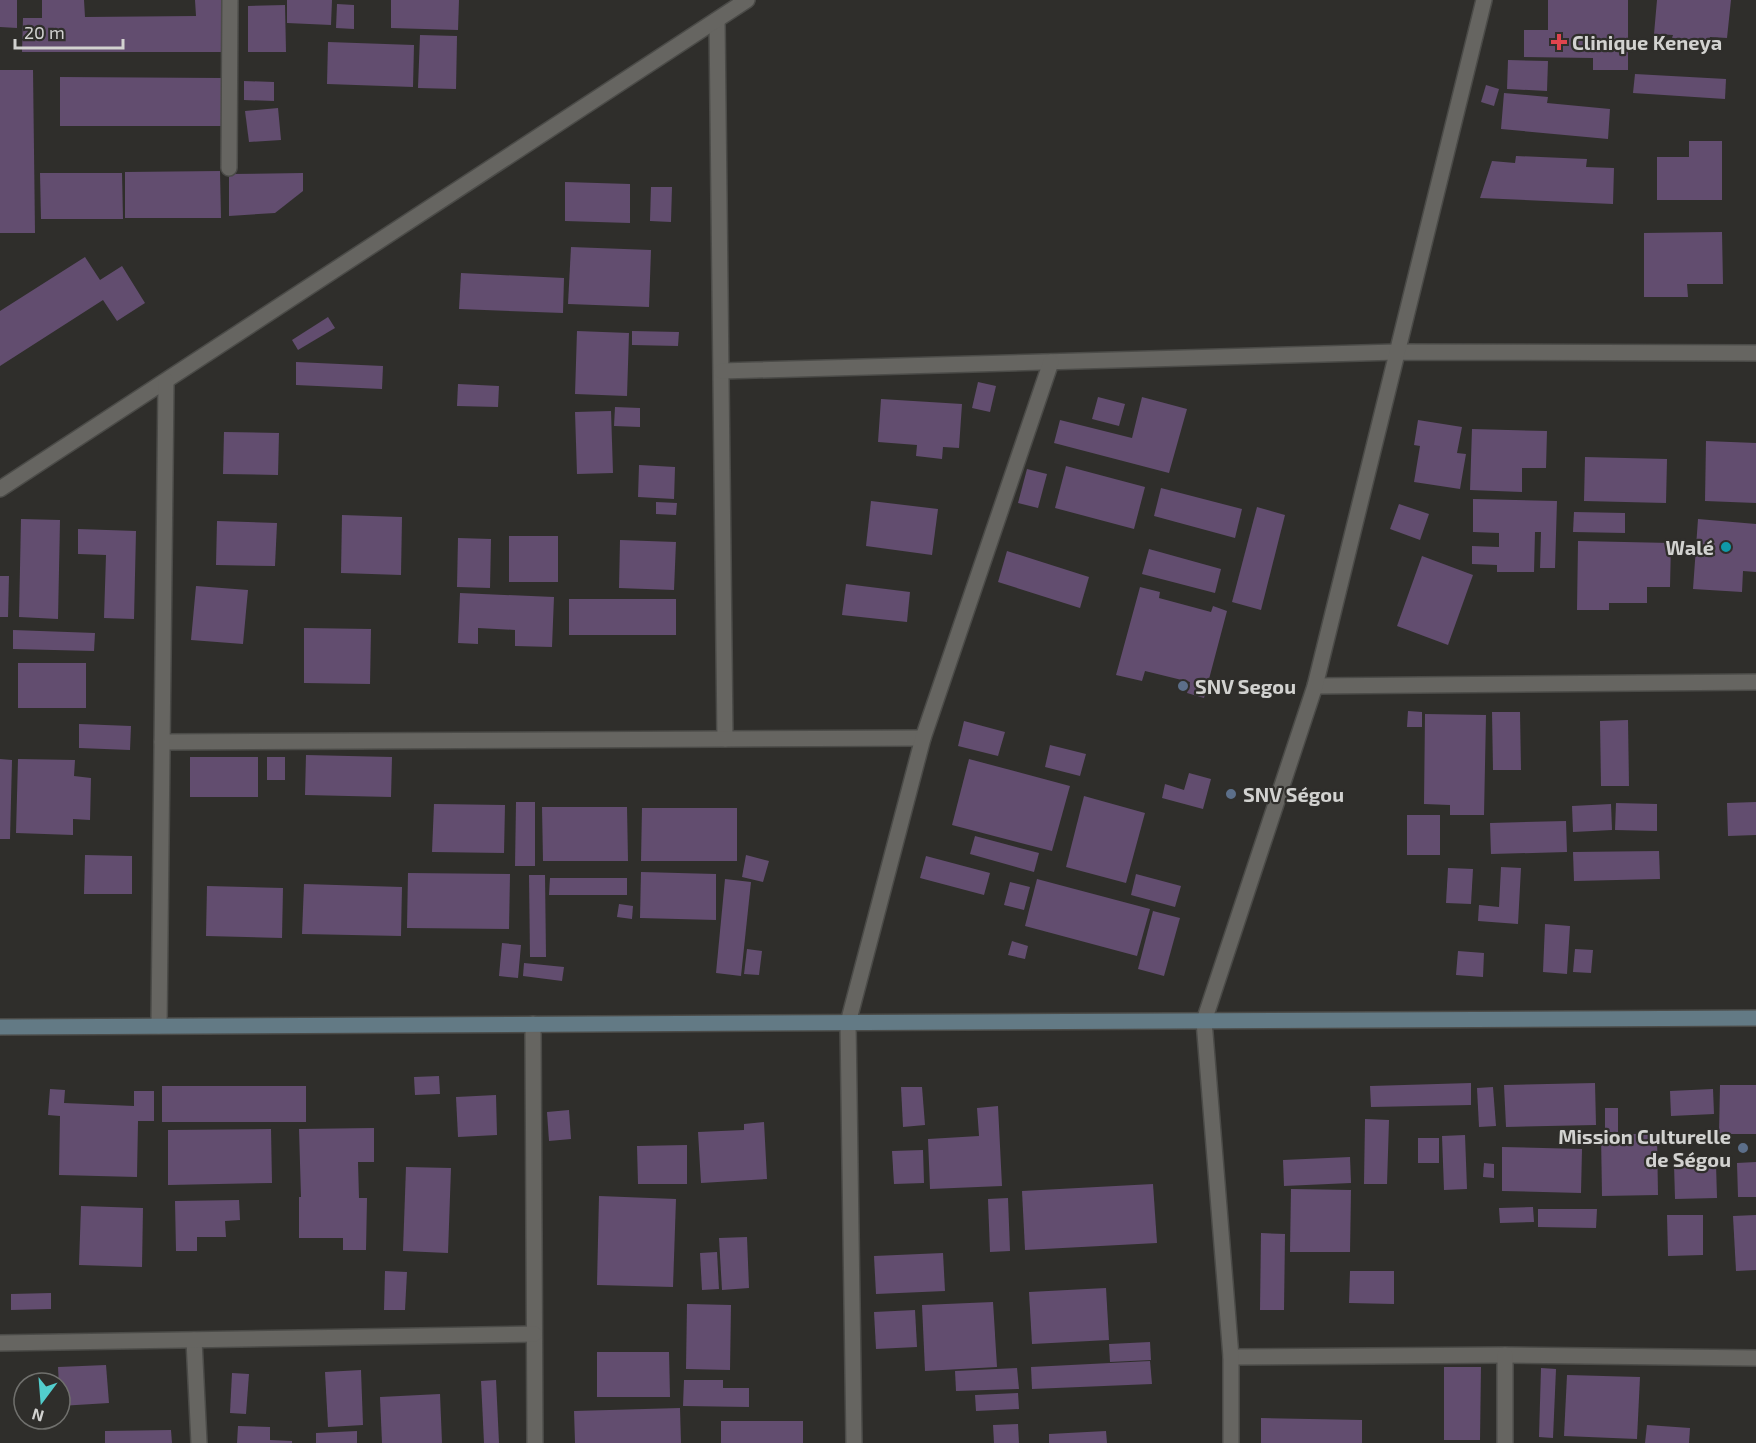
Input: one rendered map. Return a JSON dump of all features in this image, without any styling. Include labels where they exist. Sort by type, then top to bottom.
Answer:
[{"type":"street","points":[[229,168],[230,0]]},
{"type":"street","points":[[0,489],[747,0]]},
{"type":"street","points":[[1232,1443],[1231,1357],[1204,1021],[1315,686],[1484,0]]},
{"type":"street","points":[[717,20],[725,738]]},
{"type":"street","points":[[722,371],[1397,352],[1756,353]]},
{"type":"street","points":[[854,1443],[848,1023],[922,738],[1051,362]]},
{"type":"street","points":[[159,1026],[166,381]]},
{"type":"street","points":[[1315,686],[1756,682]]},
{"type":"street","points":[[162,742],[922,738]]},
{"type":"street","points":[[0,1027],[1756,1018]]},
{"type":"street","points":[[533,1024],[535,1443]]},
{"type":"street","points":[[0,1343],[534,1334]]},
{"type":"street","points":[[194,1340],[198,1443]]},
{"type":"street","points":[[1231,1357],[1505,1355],[1756,1358]]},
{"type":"street","points":[[1505,1355],[1505,1443]]},
{"type":"building","points":[[0,0],[17,0],[17,28],[0,27]]},
{"type":"building","points":[[42,0],[84,0],[85,17],[196,16],[195,0],[221,0],[221,52],[22,52],[23,18],[42,18]]},
{"type":"building","points":[[287,0],[332,0],[331,25],[287,23]]},
{"type":"building","points":[[391,0],[459,0],[458,30],[391,28]]},
{"type":"building","points":[[1548,0],[1628,0],[1628,70],[1593,70],[1593,58],[1524,57],[1524,30],[1548,30]]},
{"type":"building","points":[[1657,0],[1731,0],[1727,38],[1710,37],[1709,41],[1654,34]]},
{"type":"building","points":[[337,4],[354,5],[354,29],[336,28]]},
{"type":"building","points":[[285,5],[286,52],[248,52],[248,6]]},
{"type":"building","points":[[420,35],[457,36],[456,89],[418,88]]},
{"type":"building","points":[[328,42],[414,45],[413,87],[327,84]]},
{"type":"building","points":[[1508,60],[1548,61],[1547,91],[1507,89]]},
{"type":"building","points":[[0,70],[33,70],[35,233],[0,233]]},
{"type":"building","points":[[1635,74],[1726,79],[1725,99],[1633,93]]},
{"type":"building","points":[[60,77],[222,78],[222,126],[60,126]]},
{"type":"building","points":[[244,81],[274,82],[274,101],[244,100]]},
{"type":"building","points":[[1486,85],[1499,89],[1494,106],[1481,102]]},
{"type":"building","points":[[1504,93],[1548,97],[1547,103],[1610,109],[1608,139],[1501,129]]},
{"type":"building","points":[[278,108],[281,140],[249,142],[245,111]]},
{"type":"building","points":[[1689,141],[1722,141],[1722,200],[1657,200],[1657,157],[1689,157]]},
{"type":"building","points":[[1516,156],[1587,159],[1586,167],[1614,168],[1613,204],[1480,198],[1492,161],[1515,163]]},
{"type":"building","points":[[220,171],[221,218],[125,218],[125,172]]},
{"type":"building","points":[[40,173],[122,173],[123,219],[41,219]]},
{"type":"building","points":[[303,173],[303,191],[275,213],[229,216],[229,174]]},
{"type":"building","points":[[565,182],[630,184],[630,223],[565,221]]},
{"type":"building","points":[[651,187],[672,187],[671,222],[650,221]]},
{"type":"building","points":[[1722,232],[1723,284],[1687,284],[1688,297],[1644,297],[1644,233]]},
{"type":"building","points":[[571,247],[651,250],[649,307],[568,304]]},
{"type":"building","points":[[85,257],[100,280],[122,266],[145,303],[117,321],[103,300],[0,366],[0,311]]},
{"type":"building","points":[[461,273],[564,278],[563,313],[459,309]]},
{"type":"building","points":[[328,317],[335,328],[298,350],[292,340]]},
{"type":"building","points":[[577,331],[629,333],[627,396],[575,394]]},
{"type":"building","points":[[632,331],[679,332],[678,346],[632,345]]},
{"type":"building","points":[[296,362],[383,366],[382,389],[296,385]]},
{"type":"building","points":[[978,382],[996,386],[990,412],[972,408]]},
{"type":"building","points":[[458,384],[499,386],[498,407],[457,406]]},
{"type":"building","points":[[1098,397],[1125,404],[1119,426],[1092,419]]},
{"type":"building","points":[[1142,397],[1187,409],[1169,473],[1054,443],[1060,420],[1132,438]]},
{"type":"building","points":[[881,399],[962,404],[959,448],[943,447],[942,459],[916,456],[917,445],[878,442]]},
{"type":"building","points":[[615,407],[640,408],[640,427],[614,426]]},
{"type":"building","points":[[611,411],[613,473],[577,474],[575,412]]},
{"type":"building","points":[[1418,420],[1462,427],[1457,453],[1466,454],[1460,489],[1414,482],[1420,446],[1414,445]]},
{"type":"building","points":[[1472,429],[1547,431],[1546,468],[1522,468],[1522,492],[1470,490]]},
{"type":"building","points":[[224,432],[279,433],[278,475],[223,474]]},
{"type":"building","points":[[1706,441],[1756,443],[1756,503],[1705,501]]},
{"type":"building","points":[[1585,457],[1667,459],[1666,503],[1584,501]]},
{"type":"building","points":[[639,465],[675,467],[674,499],[638,497]]},
{"type":"building","points":[[1066,466],[1145,487],[1134,529],[1055,508]]},
{"type":"building","points":[[1027,469],[1047,474],[1038,508],[1018,503]]},
{"type":"building","points":[[1161,488],[1242,509],[1235,538],[1154,516]]},
{"type":"building","points":[[1473,499],[1557,501],[1555,568],[1540,568],[1541,532],[1535,532],[1534,572],[1497,572],[1497,565],[1472,564],[1472,546],[1499,547],[1499,533],[1473,532]]},
{"type":"building","points":[[871,501],[938,509],[932,555],[866,546]]},
{"type":"building","points":[[656,502],[677,503],[676,515],[656,514]]},
{"type":"building","points":[[1399,504],[1429,514],[1420,540],[1390,529]]},
{"type":"building","points":[[1257,507],[1285,515],[1261,610],[1232,602]]},
{"type":"building","points":[[1574,512],[1625,513],[1625,533],[1573,532]]},
{"type":"building","points":[[342,515],[402,517],[401,575],[341,573]]},
{"type":"building","points":[[21,519],[60,520],[58,619],[19,617]]},
{"type":"building","name":"Walé","points":[[1698,519],[1756,524],[1756,572],[1743,571],[1742,592],[1693,589]]},
{"type":"building","points":[[217,521],[277,523],[275,566],[216,565]]},
{"type":"building","points":[[78,529],[136,531],[134,619],[104,618],[106,555],[78,554]]},
{"type":"building","points":[[509,536],[558,536],[558,582],[509,582]]},
{"type":"building","points":[[458,538],[491,539],[490,588],[457,587]]},
{"type":"building","points":[[620,540],[676,542],[674,590],[619,588]]},
{"type":"building","points":[[1578,541],[1671,543],[1670,587],[1647,587],[1647,603],[1609,603],[1609,610],[1577,610]]},
{"type":"building","points":[[1149,549],[1221,569],[1215,593],[1142,574]]},
{"type":"building","points":[[1007,551],[1089,577],[1080,608],[998,582]]},
{"type":"building","points":[[1422,556],[1473,575],[1448,645],[1397,626]]},
{"type":"building","points":[[0,576],[9,576],[8,617],[0,617]]},
{"type":"building","points":[[846,584],[910,592],[907,622],[842,615]]},
{"type":"building","points":[[196,586],[248,590],[243,644],[191,640]]},
{"type":"building","points":[[1140,587],[1160,592],[1159,598],[1211,612],[1213,606],[1227,611],[1204,698],[1187,693],[1190,682],[1145,671],[1142,681],[1116,675]]},
{"type":"building","points":[[460,593],[554,597],[552,647],[515,646],[515,630],[478,628],[478,644],[458,643]]},
{"type":"building","points":[[569,599],[676,599],[676,635],[569,635]]},
{"type":"building","points":[[304,628],[371,629],[370,684],[304,683]]},
{"type":"building","points":[[13,630],[95,633],[94,651],[13,649]]},
{"type":"building","points":[[18,663],[86,663],[86,708],[18,708]]},
{"type":"building","points":[[1408,711],[1422,712],[1422,727],[1407,727]]},
{"type":"building","points":[[1492,712],[1520,712],[1521,770],[1493,770]]},
{"type":"building","points":[[1425,714],[1486,715],[1484,815],[1450,815],[1450,805],[1424,804]]},
{"type":"building","points":[[1628,720],[1629,786],[1601,786],[1600,721]]},
{"type":"building","points":[[964,721],[1005,732],[998,756],[958,746]]},
{"type":"building","points":[[79,724],[131,726],[130,750],[79,748]]},
{"type":"building","points":[[1050,745],[1086,754],[1080,776],[1045,767]]},
{"type":"building","points":[[306,755],[392,757],[391,797],[305,795]]},
{"type":"building","points":[[190,757],[258,757],[258,797],[190,797]]},
{"type":"building","points":[[267,757],[285,757],[285,780],[267,780]]},
{"type":"building","points":[[0,759],[12,760],[10,839],[0,839]]},
{"type":"building","points":[[18,759],[75,760],[74,776],[91,778],[90,820],[73,819],[73,835],[16,833]]},
{"type":"building","points":[[969,759],[1070,786],[1052,851],[952,825]]},
{"type":"building","points":[[1189,773],[1211,779],[1203,809],[1162,798],[1165,784],[1184,790]]},
{"type":"building","points":[[1084,796],[1145,813],[1126,883],[1066,867]]},
{"type":"building","points":[[516,802],[535,802],[535,866],[515,866]]},
{"type":"building","points":[[1756,802],[1756,835],[1728,836],[1727,803]]},
{"type":"building","points":[[1616,803],[1657,804],[1657,831],[1615,830]]},
{"type":"building","points":[[434,804],[505,805],[504,853],[432,852]]},
{"type":"building","points":[[1611,804],[1612,830],[1573,832],[1572,806]]},
{"type":"building","points":[[542,807],[627,807],[628,861],[543,861]]},
{"type":"building","points":[[642,808],[737,808],[737,861],[641,861]]},
{"type":"building","points":[[1407,815],[1440,815],[1440,855],[1407,855]]},
{"type":"building","points":[[1566,821],[1567,852],[1491,854],[1490,823]]},
{"type":"building","points":[[975,836],[1039,853],[1034,872],[970,854]]},
{"type":"building","points":[[1659,851],[1660,879],[1574,881],[1573,852]]},
{"type":"building","points":[[85,855],[132,856],[132,894],[84,894]]},
{"type":"building","points":[[746,855],[769,861],[763,882],[742,877]]},
{"type":"building","points":[[926,856],[990,873],[984,895],[920,878]]},
{"type":"building","points":[[1501,867],[1521,868],[1518,924],[1478,921],[1479,905],[1499,907]]},
{"type":"building","points":[[1448,868],[1473,869],[1471,904],[1446,903]]},
{"type":"building","points":[[641,872],[716,874],[716,920],[640,918]]},
{"type":"building","points":[[408,873],[510,874],[509,929],[407,928]]},
{"type":"building","points":[[1136,874],[1181,886],[1175,907],[1131,895]]},
{"type":"building","points":[[529,875],[545,875],[546,957],[530,957]]},
{"type":"building","points":[[550,878],[627,878],[627,895],[549,895]]},
{"type":"building","points":[[725,879],[751,882],[741,976],[716,973]]},
{"type":"building","points":[[1037,879],[1150,909],[1137,956],[1025,926]]},
{"type":"building","points":[[1010,882],[1030,887],[1024,910],[1004,905]]},
{"type":"building","points":[[304,884],[402,887],[401,936],[302,934]]},
{"type":"building","points":[[207,886],[283,888],[282,938],[206,936]]},
{"type":"building","points":[[619,904],[633,906],[632,919],[617,917]]},
{"type":"building","points":[[1153,911],[1180,918],[1164,976],[1138,969]]},
{"type":"building","points":[[1545,924],[1570,926],[1567,974],[1543,972]]},
{"type":"building","points":[[1012,941],[1028,946],[1025,959],[1008,955]]},
{"type":"building","points":[[502,943],[521,945],[518,978],[499,976]]},
{"type":"building","points":[[747,949],[762,951],[759,975],[744,974]]},
{"type":"building","points":[[1575,949],[1593,950],[1591,973],[1573,972]]},
{"type":"building","points":[[1458,951],[1484,953],[1483,977],[1456,975]]},
{"type":"building","points":[[524,963],[564,967],[562,981],[523,976]]},
{"type":"building","points":[[439,1076],[440,1094],[415,1095],[414,1077]]},
{"type":"building","points":[[1471,1083],[1471,1105],[1371,1107],[1370,1086]]},
{"type":"building","points":[[1595,1083],[1596,1125],[1506,1127],[1504,1085]]},
{"type":"building","points":[[1720,1085],[1756,1085],[1756,1134],[1719,1134]]},
{"type":"building","points":[[162,1086],[306,1086],[306,1122],[162,1122]]},
{"type":"building","points":[[901,1087],[922,1087],[925,1125],[903,1127]]},
{"type":"building","points":[[1493,1087],[1496,1126],[1479,1127],[1477,1088]]},
{"type":"building","points":[[50,1089],[65,1090],[64,1103],[134,1106],[134,1091],[154,1091],[154,1121],[138,1121],[137,1177],[59,1175],[60,1116],[48,1115]]},
{"type":"building","points":[[1713,1089],[1714,1114],[1671,1116],[1670,1091]]},
{"type":"building","points":[[496,1095],[497,1135],[458,1137],[456,1097]]},
{"type":"building","points":[[998,1106],[1002,1186],[930,1189],[928,1139],[979,1136],[977,1108]]},
{"type":"building","points":[[1605,1108],[1618,1108],[1618,1132],[1605,1132]]},
{"type":"building","points":[[569,1110],[571,1139],[549,1141],[547,1112]]},
{"type":"building","points":[[1365,1119],[1389,1120],[1387,1184],[1364,1184]]},
{"type":"building","points":[[764,1122],[767,1179],[701,1183],[698,1132],[744,1130],[744,1124]]},
{"type":"building","points":[[374,1128],[374,1162],[358,1162],[359,1198],[367,1198],[366,1250],[343,1250],[343,1238],[299,1238],[299,1197],[301,1197],[299,1129]]},
{"type":"building","points":[[271,1129],[272,1183],[168,1185],[168,1130]]},
{"type":"building","points":[[1601,1134],[1657,1134],[1658,1195],[1602,1196]]},
{"type":"building","points":[[1465,1135],[1467,1189],[1444,1190],[1442,1136]]},
{"type":"building","points":[[1418,1138],[1439,1138],[1439,1163],[1418,1163]]},
{"type":"building","points":[[687,1145],[687,1184],[638,1184],[637,1146]]},
{"type":"building","points":[[1502,1147],[1582,1149],[1581,1193],[1502,1191]]},
{"type":"building","points":[[923,1150],[924,1183],[894,1184],[892,1151]]},
{"type":"building","points":[[1350,1157],[1351,1183],[1284,1186],[1283,1160]]},
{"type":"building","points":[[1756,1162],[1756,1197],[1738,1197],[1737,1163]]},
{"type":"building","points":[[1484,1163],[1494,1164],[1494,1178],[1483,1177]]},
{"type":"building","points":[[1674,1164],[1716,1164],[1717,1198],[1675,1199]]},
{"type":"building","points":[[406,1167],[451,1168],[448,1253],[403,1251]]},
{"type":"building","points":[[1153,1184],[1157,1243],[1025,1250],[1022,1191]]},
{"type":"building","points":[[1291,1189],[1351,1190],[1350,1252],[1290,1252]]},
{"type":"building","points":[[599,1196],[676,1199],[673,1287],[597,1285]]},
{"type":"building","points":[[1008,1198],[1010,1251],[990,1252],[988,1199]]},
{"type":"building","points":[[239,1200],[240,1220],[225,1221],[226,1237],[197,1237],[197,1251],[176,1251],[175,1201]]},
{"type":"building","points":[[81,1206],[143,1208],[142,1267],[79,1265]]},
{"type":"building","points":[[1533,1207],[1534,1222],[1500,1223],[1499,1208]]},
{"type":"building","points":[[1538,1209],[1597,1209],[1596,1228],[1538,1227]]},
{"type":"building","points":[[1667,1215],[1703,1215],[1703,1255],[1668,1256]]},
{"type":"building","points":[[1756,1215],[1756,1270],[1736,1271],[1733,1216]]},
{"type":"building","points":[[1261,1233],[1285,1234],[1284,1310],[1260,1310]]},
{"type":"building","points":[[747,1237],[749,1288],[722,1290],[719,1238]]},
{"type":"building","points":[[717,1252],[719,1289],[702,1290],[700,1253]]},
{"type":"building","points":[[943,1253],[945,1291],[876,1294],[874,1256]]},
{"type":"building","points":[[385,1271],[407,1272],[405,1310],[384,1310]]},
{"type":"building","points":[[1350,1271],[1394,1271],[1394,1304],[1349,1303]]},
{"type":"building","points":[[1106,1288],[1109,1340],[1032,1344],[1029,1292]]},
{"type":"building","points":[[51,1293],[51,1309],[11,1310],[11,1294]]},
{"type":"building","points":[[993,1302],[997,1367],[925,1371],[922,1305]]},
{"type":"building","points":[[687,1304],[731,1305],[730,1370],[686,1369]]},
{"type":"building","points":[[915,1310],[917,1347],[876,1349],[874,1312]]},
{"type":"building","points":[[1150,1342],[1151,1360],[1110,1362],[1109,1344]]},
{"type":"building","points":[[597,1352],[669,1352],[670,1397],[597,1397]]},
{"type":"building","points":[[1150,1361],[1152,1384],[1032,1389],[1031,1367]]},
{"type":"building","points":[[106,1365],[109,1403],[72,1405],[72,1371],[58,1371],[58,1367]]},
{"type":"building","points":[[1444,1367],[1481,1367],[1480,1440],[1444,1440]]},
{"type":"building","points":[[1017,1368],[1019,1389],[956,1391],[955,1371]]},
{"type":"building","points":[[1541,1368],[1556,1369],[1553,1438],[1539,1437]]},
{"type":"building","points":[[361,1370],[363,1425],[328,1427],[325,1372]]},
{"type":"building","points":[[232,1373],[249,1374],[246,1414],[230,1413]]},
{"type":"building","points":[[1567,1375],[1640,1377],[1637,1439],[1564,1436]]},
{"type":"building","points":[[496,1380],[499,1443],[484,1443],[481,1381]]},
{"type":"building","points":[[684,1380],[723,1380],[723,1388],[749,1388],[749,1407],[683,1406]]},
{"type":"building","points":[[1018,1393],[1019,1409],[976,1411],[975,1395]]},
{"type":"building","points":[[440,1394],[442,1443],[382,1443],[380,1397]]},
{"type":"building","points":[[680,1408],[681,1443],[575,1443],[574,1411]]},
{"type":"building","points":[[1261,1418],[1362,1420],[1362,1443],[1261,1443]]},
{"type":"building","points":[[721,1421],[803,1421],[803,1443],[721,1443]]},
{"type":"building","points":[[1018,1424],[1019,1443],[994,1443],[993,1425]]},
{"type":"building","points":[[1647,1425],[1690,1428],[1689,1443],[1645,1443]]},
{"type":"building","points":[[238,1426],[270,1427],[270,1440],[292,1441],[292,1443],[237,1443]]},
{"type":"building","points":[[171,1430],[172,1443],[105,1443],[105,1431]]},
{"type":"building","points":[[357,1431],[357,1443],[316,1443],[316,1433]]},
{"type":"building","points":[[1106,1431],[1107,1443],[1049,1443],[1049,1434]]},
{"type":"place","name":"Clinique Keneya","points":[[1559,42]]},
{"type":"place","name":"Walé","points":[[1726,547]]},
{"type":"place","name":"SNV Segou","points":[[1183,686]]},
{"type":"place","name":"SNV Ségou","points":[[1231,794]]},
{"type":"place","name":"Mission Culturelle de Ségou","points":[[1743,1148]]}]
